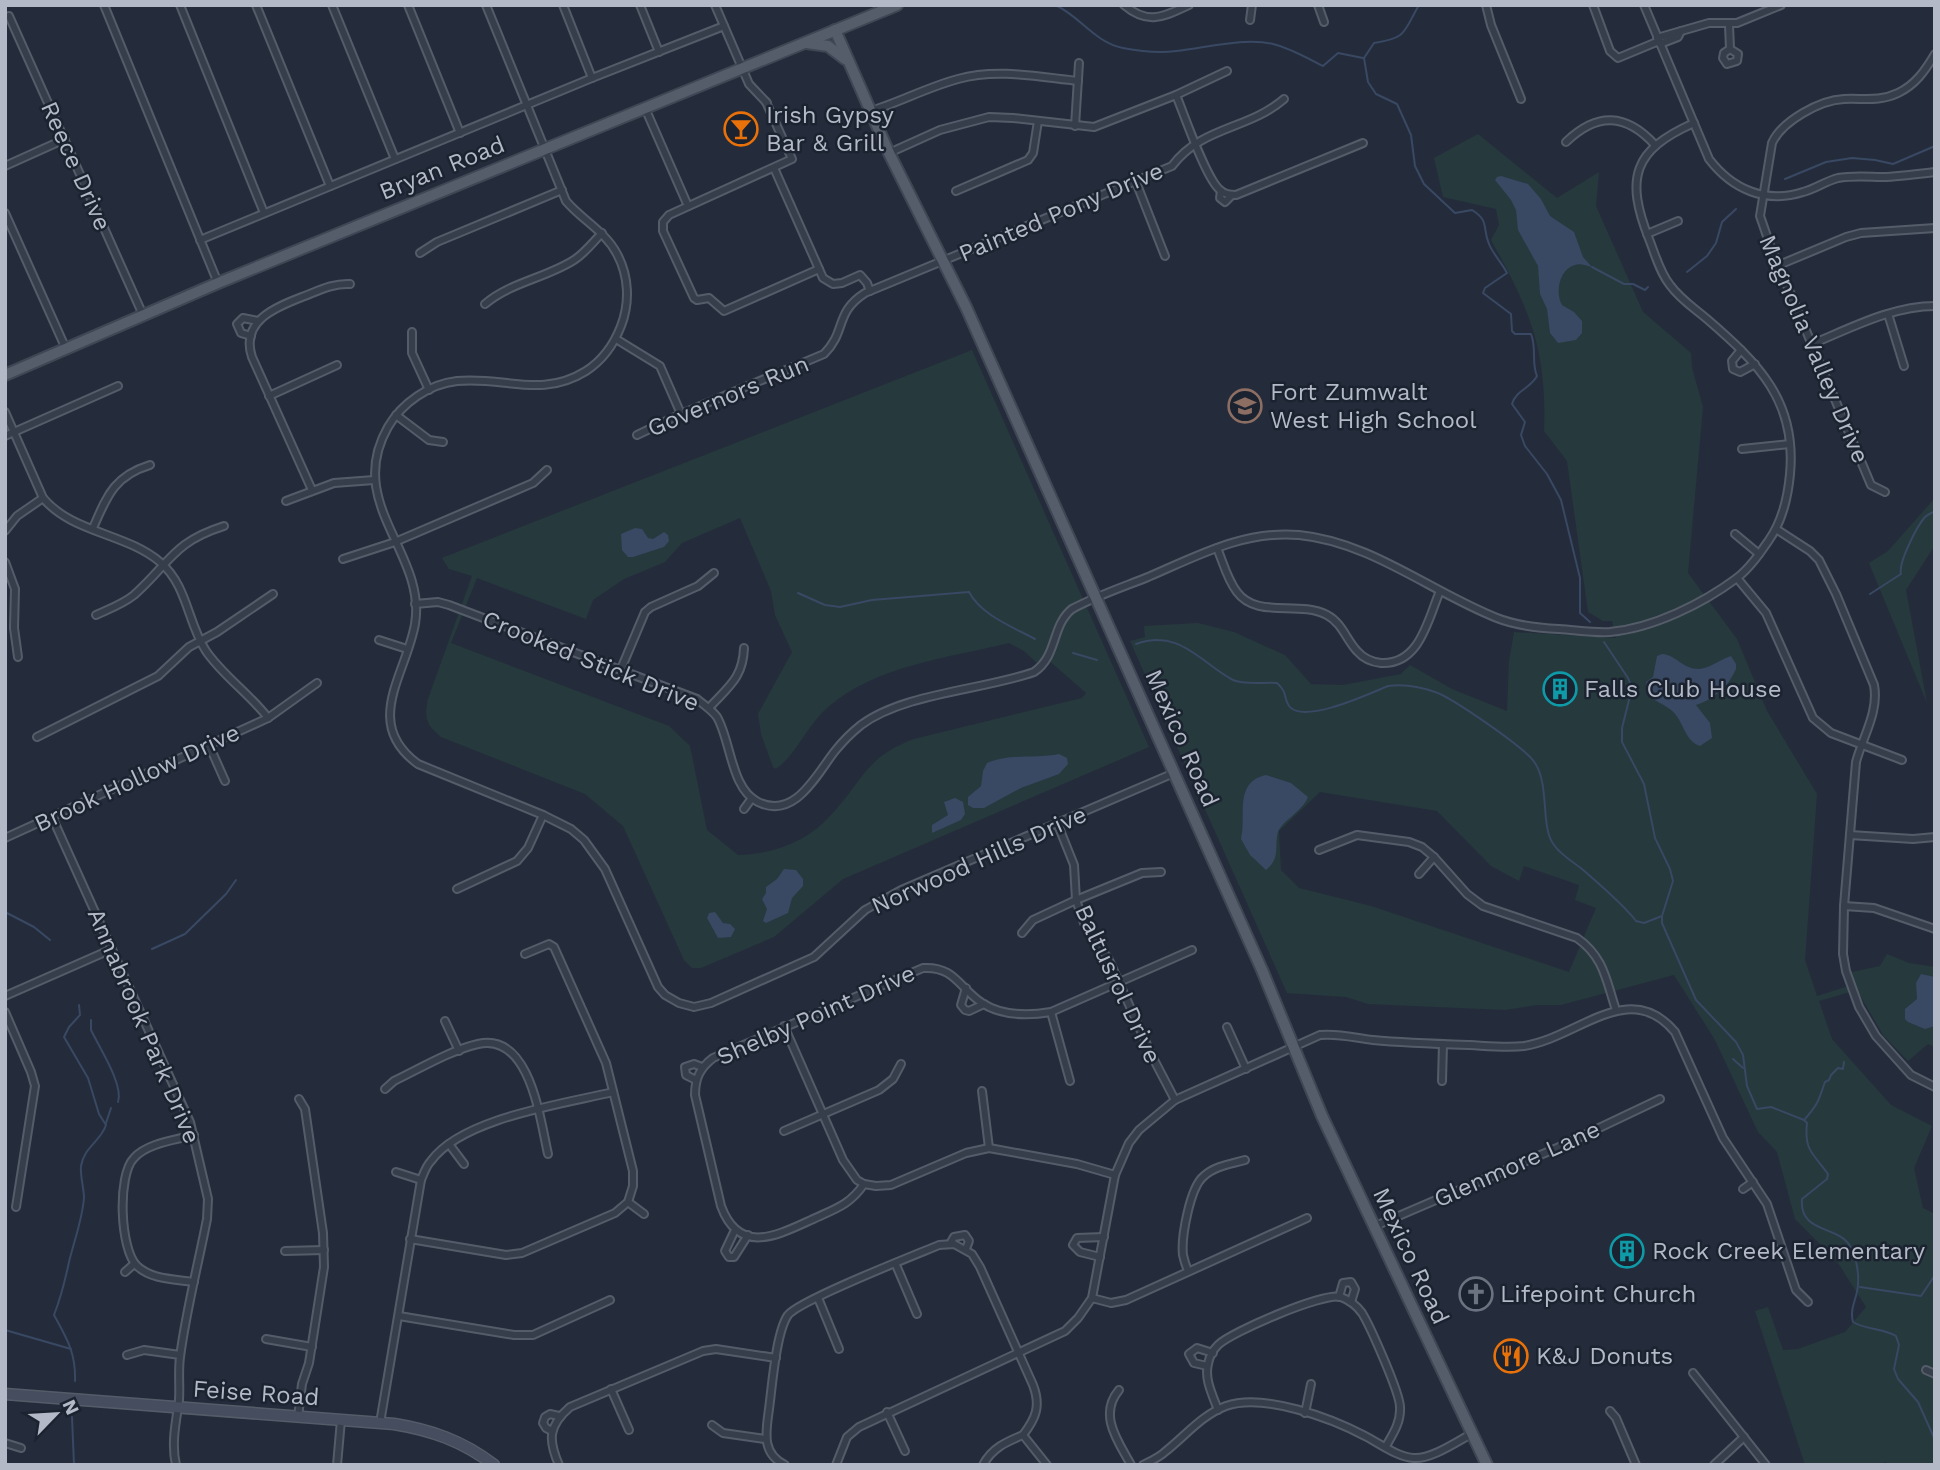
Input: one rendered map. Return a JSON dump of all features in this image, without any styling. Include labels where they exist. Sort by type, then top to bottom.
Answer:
[{"type":"main road","name":"Bryan Road","points":[[5,375],[218,283],[897,5]]},
{"type":"main road","name":"Mexico Road","points":[[835,30],[889,153],[945,261],[1262,970],[1292,1047],[1373,1227],[1487,1465]]},
{"type":"main road","points":[[805,43],[830,46],[850,64]]},
{"type":"main road","name":"Feise Road","points":[[5,1394],[415,1427],[438,1433],[467,1446],[494,1465]]},
{"type":"street","points":[[104,5],[218,283]]},
{"type":"street","points":[[180,5],[264,212]]},
{"type":"street","points":[[256,5],[330,186]]},
{"type":"street","points":[[332,5],[395,159]]},
{"type":"street","points":[[408,5],[460,133]]},
{"type":"street","name":"Norwood Hills Drive","points":[[486,5],[562,190],[574,210],[602,233],[618,255],[626,278],[625,316],[616,339],[597,363],[563,383],[535,387],[460,381],[429,390],[412,400],[397,415],[379,449],[374,480],[381,506],[409,576],[415,604],[415,625],[390,701],[391,728],[401,750],[418,764],[571,829],[589,846],[605,869],[658,987],[672,1000],[694,1007],[711,1003],[804,963],[823,951],[865,910],[901,890],[1174,774]]},
{"type":"street","points":[[563,5],[593,78]]},
{"type":"street","points":[[640,5],[659,52]]},
{"type":"street","points":[[715,5],[749,84],[766,102],[796,157],[665,217],[663,228],[694,298],[709,298],[724,311],[819,269]]},
{"type":"street","points":[[1124,5],[1139,15],[1152,19],[1189,5]]},
{"type":"street","points":[[1250,20],[1252,5]]},
{"type":"street","points":[[1318,5],[1324,22]]},
{"type":"street","points":[[1486,5],[1491,25],[1521,99]]},
{"type":"street","points":[[1593,5],[1611,51],[1618,58],[1659,41],[1678,37],[1681,31],[1709,23],[1729,25],[1781,5]]},
{"type":"street","points":[[1644,5],[1709,159],[1738,187],[1764,196],[1784,197],[1840,178],[1935,172]]},
{"type":"street","name":"Reece Drive","points":[[9,16],[143,315]]},
{"type":"street","points":[[1729,25],[1730,49]]},
{"type":"street","points":[[200,240],[724,26]]},
{"type":"street","name":"Magnolia Valley Drive","points":[[1885,492],[1871,485],[1761,222],[1772,144],[1786,123],[1834,100],[1879,99],[1895,95],[1918,79],[1935,54]]},
{"type":"street","points":[[1075,127],[1079,63]]},
{"type":"street","points":[[889,153],[940,130],[989,117],[1094,127],[1227,71]]},
{"type":"street","points":[[871,111],[959,79],[979,75],[1078,81]]},
{"type":"street","points":[[1176,94],[1213,182],[1221,191],[1232,195],[1363,143]]},
{"type":"street","name":"Painted Pony Drive","points":[[945,261],[1172,166],[1195,142],[1271,110],[1284,99]]},
{"type":"street","points":[[645,108],[688,206]]},
{"type":"street","points":[[1566,142],[1576,132],[1608,119],[1625,121],[1641,130],[1655,145]]},
{"type":"street","points":[[957,191],[1028,160],[1033,153],[1038,121]]},
{"type":"street","points":[[744,808],[752,798],[775,806],[790,803],[802,796],[846,737],[872,717],[897,706],[1034,672],[1047,662],[1058,627],[1065,615],[1080,605],[1216,548],[1257,536],[1296,535],[1319,538],[1359,551],[1497,618],[1522,625],[1605,632],[1642,627],[1660,621],[1737,578],[1776,530],[1787,496],[1790,444],[1781,407],[1771,384],[1741,350],[1668,283],[1638,208],[1636,184],[1643,160],[1655,145],[1668,135],[1693,123]]},
{"type":"street","points":[[5,166],[65,139]]},
{"type":"street","points":[[774,168],[823,278],[833,285],[860,275],[870,291]]},
{"type":"street","points":[[1136,182],[1165,256]]},
{"type":"street","points":[[420,253],[437,242],[562,190]]},
{"type":"street","points":[[5,213],[66,349]]},
{"type":"street","points":[[1647,234],[1678,221]]},
{"type":"street","points":[[1779,265],[1861,233],[1935,228]]},
{"type":"street","points":[[485,304],[498,293],[578,258],[602,233]]},
{"type":"street","name":"Governors Run","points":[[637,435],[824,354],[837,338],[847,307],[870,291],[945,261]]},
{"type":"street","points":[[312,490],[250,352],[251,336],[258,321],[270,310],[338,283],[350,284]]},
{"type":"street","points":[[1812,344],[1888,314],[1908,308],[1935,306]]},
{"type":"street","points":[[1888,314],[1904,366]]},
{"type":"street","points":[[251,336],[241,332],[237,324],[243,318],[258,321]]},
{"type":"street","points":[[412,332],[412,354],[429,390]]},
{"type":"street","points":[[616,339],[660,366],[681,414]]},
{"type":"street","points":[[1741,350],[1732,361],[1733,369],[1740,372],[1755,365]]},
{"type":"street","points":[[269,396],[337,365]]},
{"type":"street","points":[[5,436],[118,386]]},
{"type":"street","points":[[5,412],[43,498],[59,513],[151,555],[163,564],[180,587],[201,641],[212,658],[268,718]]},
{"type":"street","points":[[397,415],[429,440],[443,442]]},
{"type":"street","points":[[1742,449],[1790,444]]},
{"type":"street","points":[[93,528],[114,486],[125,475],[150,465]]},
{"type":"street","points":[[343,559],[394,541],[533,483],[547,470]]},
{"type":"street","points":[[286,502],[334,483],[374,480]]},
{"type":"street","points":[[5,531],[17,516],[43,498]]},
{"type":"street","points":[[96,615],[135,594],[184,544],[224,526]]},
{"type":"street","points":[[1776,530],[1810,551],[1819,560],[1874,685],[1876,704],[1856,762],[1844,906],[1844,962],[1859,1007],[1876,1036],[1912,1075],[1935,1087]]},
{"type":"street","points":[[1735,534],[1759,554]]},
{"type":"street","points":[[1216,548],[1233,587],[1244,599],[1265,607],[1292,607],[1327,615],[1342,627],[1359,653],[1374,662],[1397,661],[1416,648],[1440,591]]},
{"type":"street","points":[[5,562],[15,589],[14,628],[18,657]]},
{"type":"street","points":[[621,669],[645,612],[698,586],[714,573]]},
{"type":"street","points":[[1737,578],[1766,613],[1813,718],[1832,733],[1902,760]]},
{"type":"street","points":[[37,737],[159,676],[189,648],[272,594]]},
{"type":"street","name":"Crooked Stick Drive","points":[[415,604],[438,602],[449,605],[697,699],[717,718],[740,782],[752,798]]},
{"type":"street","points":[[379,640],[407,649]]},
{"type":"street","points":[[709,708],[737,678],[744,663],[744,648]]},
{"type":"street","name":"Brook Hollow Drive","points":[[5,838],[268,718],[317,683]]},
{"type":"street","points":[[209,745],[225,781]]},
{"type":"street","points":[[457,889],[517,861],[528,848],[543,815]]},
{"type":"street","name":"Annabrook Park Drive","points":[[52,817],[194,1135],[208,1199],[207,1219],[180,1355],[174,1455],[176,1465]]},
{"type":"street","name":"Baltusrol Drive","points":[[1058,825],[1074,865],[1076,900],[1084,923],[1109,960],[1175,1100]]},
{"type":"street","points":[[1319,850],[1349,837],[1366,835],[1409,842],[1422,847],[1467,894],[1483,906],[1577,938],[1589,946],[1598,957],[1616,1010]]},
{"type":"street","points":[[1850,835],[1913,839],[1935,837]]},
{"type":"street","points":[[1419,874],[1434,857]]},
{"type":"street","points":[[1022,933],[1033,920],[1076,900],[1142,873],[1161,872]]},
{"type":"street","points":[[1844,906],[1874,908],[1935,929]]},
{"type":"street","points":[[410,1239],[506,1255],[522,1253],[615,1213],[628,1202],[633,1186],[633,1171],[606,1063],[554,947],[550,944],[525,954]]},
{"type":"street","points":[[5,996],[112,949]]},
{"type":"street","name":"Shelby Point Drive","points":[[748,1235],[734,1257],[729,1257],[725,1249],[735,1230],[722,1206],[695,1095],[696,1080],[702,1067],[713,1058],[923,968],[946,971],[984,1004],[1000,1011],[1024,1015],[1051,1012],[1192,950]]},
{"type":"street","name":"Shelby Point Drive","points":[[966,988],[961,1005],[965,1010],[969,1011],[984,1004]]},
{"type":"street","points":[[836,1465],[847,1437],[859,1427],[1065,1331],[1092,1298],[1115,1175],[1134,1136],[1175,1100],[1317,1036],[1337,1033],[1371,1040],[1526,1046],[1565,1033],[1616,1010],[1648,1010],[1663,1018],[1675,1032],[1723,1138],[1767,1204],[1796,1290],[1808,1303]]},
{"type":"street","points":[[5,1012],[31,1072],[34,1086],[16,1207]]},
{"type":"street","points":[[1051,1012],[1070,1081]]},
{"type":"street","points":[[445,1021],[458,1051]]},
{"type":"street","points":[[784,1026],[843,1160],[852,1175],[864,1184],[891,1185],[966,1153],[989,1148],[1066,1162],[1115,1175]]},
{"type":"street","points":[[1227,1027],[1246,1069]]},
{"type":"street","points":[[385,1089],[394,1081],[458,1051],[488,1042],[502,1045],[512,1051],[528,1077],[548,1154]]},
{"type":"street","points":[[1442,1081],[1443,1044]]},
{"type":"street","name":"Shelby Point Drive","points":[[696,1080],[686,1075],[685,1067],[689,1064],[702,1067]]},
{"type":"street","points":[[784,1131],[879,1090],[893,1079],[901,1064]]},
{"type":"street","points":[[982,1091],[989,1148]]},
{"type":"street","points":[[380,1423],[421,1180],[430,1161],[449,1144],[489,1123],[613,1092]]},
{"type":"street","points":[[298,1417],[324,1273],[324,1250],[305,1110],[299,1099]]},
{"type":"street","name":"Glenmore Lane","points":[[1373,1227],[1531,1160],[1660,1099]]},
{"type":"street","points":[[194,1135],[148,1148],[132,1158],[125,1172],[123,1199],[125,1239],[134,1264],[156,1277],[194,1282]]},
{"type":"street","points":[[449,1144],[464,1164]]},
{"type":"street","points":[[1188,1271],[1183,1254],[1184,1238],[1193,1192],[1204,1176],[1221,1167],[1245,1160]]},
{"type":"street","points":[[396,1172],[421,1180]]},
{"type":"street","points":[[1743,1189],[1753,1182]]},
{"type":"street","points":[[735,1230],[763,1238],[778,1235],[845,1205],[864,1184]]},
{"type":"street","points":[[628,1202],[644,1214]]},
{"type":"street","points":[[1092,1298],[1111,1303],[1126,1300],[1307,1218]]},
{"type":"street","points":[[950,1244],[954,1237],[965,1235],[969,1241],[966,1249]]},
{"type":"street","points":[[1100,1257],[1080,1252],[1073,1245],[1077,1238],[1104,1237]]},
{"type":"street","points":[[785,1465],[771,1455],[765,1439],[776,1358],[788,1316],[818,1298],[939,1245],[950,1244],[966,1249],[980,1267],[1037,1395],[1038,1407],[1033,1421],[1023,1435],[995,1448],[983,1465]]},
{"type":"street","points":[[285,1251],[324,1250]]},
{"type":"street","points":[[125,1272],[134,1264]]},
{"type":"street","points":[[896,1265],[917,1314]]},
{"type":"street","points":[[1339,1297],[1343,1283],[1351,1282],[1355,1289],[1351,1302]]},
{"type":"street","points":[[1218,1410],[1207,1379],[1207,1366],[1224,1340],[1314,1300],[1339,1297],[1351,1302],[1362,1314],[1398,1393],[1399,1420],[1386,1446]]},
{"type":"street","points":[[818,1298],[839,1349]]},
{"type":"street","points":[[399,1315],[514,1335],[533,1335],[610,1300]]},
{"type":"street","points":[[266,1339],[312,1347]]},
{"type":"street","points":[[1207,1366],[1194,1363],[1189,1354],[1197,1348],[1213,1353]]},
{"type":"street","points":[[559,1465],[551,1442],[552,1431],[559,1416],[570,1407],[703,1350],[716,1349],[776,1358]]},
{"type":"street","points":[[127,1355],[144,1350],[180,1355]]},
{"type":"street","points":[[1926,1370],[1935,1374]]},
{"type":"street","points":[[1693,1373],[1766,1465]]},
{"type":"street","points":[[1305,1413],[1311,1384]]},
{"type":"street","points":[[611,1389],[629,1430]]},
{"type":"street","points":[[1119,1390],[1113,1398],[1109,1415],[1116,1438],[1131,1465]]},
{"type":"street","points":[[1143,1465],[1163,1454],[1198,1422],[1218,1410],[1241,1403],[1276,1405],[1337,1423],[1406,1457],[1427,1455],[1473,1433]]},
{"type":"street","points":[[1609,1411],[1616,1418],[1636,1465]]},
{"type":"street","points":[[887,1412],[905,1451]]},
{"type":"street","points":[[552,1431],[543,1423],[545,1416],[559,1416]]},
{"type":"street","points":[[337,1465],[341,1420]]},
{"type":"street","points":[[712,1425],[723,1433],[765,1439]]},
{"type":"street","points":[[1023,1435],[1047,1465]]},
{"type":"street","points":[[1714,1465],[1744,1437]]},
{"type":"street","points":[[5,1443],[21,1448]]},
{"type":"street","points":[[1427,1455],[1429,1465]]},
{"type":"green space","points":[[1478,134],[1557,198],[1599,172],[1596,206],[1643,312],[1691,353],[1692,368],[1703,407],[1688,573],[1737,639],[1767,711],[1817,794],[1805,960],[1817,996],[1855,984],[1852,972],[1880,966],[1887,954],[1909,963],[1935,967],[1935,1047],[1928,1044],[1908,1061],[1883,1035],[1857,990],[1819,1001],[1832,1039],[1891,1105],[1932,1126],[1914,1168],[1923,1208],[1935,1214],[1935,1465],[1891,1465],[1885,1462],[1878,1465],[1805,1465],[1755,1311],[1768,1307],[1783,1350],[1798,1349],[1845,1332],[1866,1307],[1836,1260],[1795,1219],[1777,1152],[1758,1132],[1715,1040],[1674,975],[1561,1005],[1537,1005],[1505,1010],[1368,1004],[1346,997],[1287,993],[1130,641],[1145,637],[1144,626],[1198,623],[1234,632],[1285,655],[1311,684],[1343,685],[1401,674],[1410,665],[1452,689],[1507,711],[1509,661],[1514,632],[1616,638],[1612,621],[1603,621],[1588,612],[1567,461],[1544,431],[1539,353],[1526,310],[1491,240],[1499,225],[1496,209],[1443,197],[1434,158]],"holes":[[[1320,792],[1437,811],[1491,866],[1519,881],[1524,866],[1579,885],[1575,900],[1596,908],[1569,972],[1371,906],[1299,888],[1281,870],[1279,831]]]},
{"type":"green space","points":[[972,350],[1149,747],[843,879],[774,937],[701,968],[692,968],[684,960],[623,826],[585,794],[441,737],[432,729],[426,716],[428,699],[472,576],[449,569],[442,558]],"holes":[[[740,518],[771,591],[775,615],[792,652],[758,714],[761,734],[776,769],[821,714],[847,693],[891,672],[938,659],[1009,643],[1024,651],[1038,664],[1046,658],[1086,693],[1082,698],[914,739],[898,746],[875,762],[831,815],[801,839],[777,849],[738,855],[707,830],[690,746],[669,726],[451,643],[477,578],[586,619],[593,600],[624,579],[665,562],[682,543]]]},
{"type":"green space","points":[[1935,498],[1935,545],[1906,590],[1927,703],[1869,563],[1888,551]]},
{"type":"water","points":[[1501,176],[1528,184],[1541,199],[1550,216],[1574,232],[1583,257],[1592,267],[1579,264],[1570,267],[1560,282],[1562,305],[1582,321],[1582,333],[1576,340],[1558,343],[1550,333],[1547,309],[1540,294],[1538,266],[1518,230],[1516,210],[1511,200],[1495,180]]},
{"type":"water","points":[[635,528],[642,529],[648,538],[653,539],[664,532],[669,541],[664,547],[628,557],[622,550],[621,534]]},
{"type":"water","points":[[1662,654],[1699,669],[1731,656],[1736,664],[1736,669],[1725,687],[1715,696],[1696,705],[1710,723],[1712,738],[1700,746],[1690,739],[1675,714],[1647,693],[1646,682],[1653,677],[1657,656]]},
{"type":"water","points":[[1059,754],[1067,758],[1068,764],[1059,774],[1021,788],[984,808],[968,805],[968,797],[981,786],[987,763],[1004,758]]},
{"type":"water","points":[[1266,775],[1291,783],[1308,797],[1302,807],[1280,828],[1274,861],[1266,870],[1250,855],[1241,839],[1245,793],[1256,779]]},
{"type":"water","points":[[955,798],[963,802],[965,814],[961,820],[932,833],[932,825],[948,815],[944,802]]},
{"type":"water","points":[[784,869],[796,870],[803,879],[803,886],[792,898],[788,913],[766,923],[763,921],[767,909],[762,899],[766,887],[777,879]]},
{"type":"water","points":[[715,912],[723,923],[730,924],[735,929],[731,937],[718,938],[707,918],[709,913]]},
{"type":"water","points":[[1921,974],[1935,977],[1935,1026],[1925,1029],[1905,1019],[1905,1009],[1917,999],[1916,983]]},
{"type":"waterway","points":[[1055,5],[1104,41],[1129,49],[1170,52],[1237,42],[1262,42],[1286,48],[1323,66],[1338,53],[1363,58]]},
{"type":"waterway","points":[[1364,58],[1374,43],[1399,36],[1407,28],[1419,5]]},
{"type":"waterway","points":[[1364,58],[1368,82],[1376,94],[1397,104],[1411,135],[1415,166],[1424,184],[1455,213],[1472,210],[1478,214],[1483,221],[1491,248],[1507,273],[1485,288],[1483,293],[1511,314],[1512,331],[1515,334],[1531,334],[1537,376],[1517,395],[1512,404],[1525,422],[1521,435],[1525,446],[1547,474],[1561,500],[1580,578],[1580,613],[1590,622]]},
{"type":"waterway","points":[[1785,179],[1826,162],[1852,158],[1893,164],[1935,146]]},
{"type":"waterway","points":[[1687,272],[1707,256],[1716,243],[1722,222],[1736,209]]},
{"type":"waterway","points":[[1592,267],[1624,284],[1633,284],[1645,290],[1648,287]]},
{"type":"waterway","points":[[1870,594],[1901,574],[1902,562],[1913,536],[1925,517],[1935,511]]},
{"type":"waterway","points":[[798,593],[825,605],[840,607],[872,600],[969,592],[989,614],[1035,639]]},
{"type":"waterway","points":[[1136,644],[1165,640],[1189,650],[1238,682],[1277,683],[1289,706],[1297,711],[1308,712],[1337,706],[1388,686],[1418,687],[1444,696],[1504,736],[1535,763],[1540,772],[1547,828],[1560,852],[1603,887],[1636,921],[1644,923],[1662,916]]},
{"type":"waterway","points":[[1604,642],[1632,688],[1622,728],[1622,742],[1644,784],[1655,838],[1673,881],[1662,923],[1696,1000],[1736,1042],[1743,1055],[1747,1086],[1757,1109],[1771,1107],[1804,1120]]},
{"type":"waterway","points":[[1073,653],[1097,660]]},
{"type":"waterway","points":[[152,949],[185,934],[226,894],[236,880]]},
{"type":"waterway","points":[[5,912],[34,927],[50,940]]},
{"type":"waterway","points":[[75,1381],[72,1354],[54,1315],[82,1215],[84,1198],[81,1166],[106,1125],[99,1114],[88,1078],[64,1037],[80,1015],[79,1005]]},
{"type":"waterway","points":[[91,1020],[91,1030],[117,1086],[118,1102]]},
{"type":"waterway","points":[[1733,1059],[1743,1068]]},
{"type":"waterway","points":[[1805,1119],[1818,1102],[1825,1082],[1838,1068],[1843,1069],[1844,1062]]},
{"type":"waterway","points":[[106,1123],[111,1108]]},
{"type":"waterway","points":[[1804,1120],[1807,1123],[1808,1146],[1828,1174],[1827,1179],[1802,1199],[1803,1210],[1813,1224],[1844,1239],[1850,1246],[1858,1275],[1853,1322],[1896,1336],[1899,1345],[1894,1369],[1898,1379],[1918,1402],[1935,1440]]},
{"type":"waterway","points":[[1860,1287],[1921,1296],[1935,1275]]},
{"type":"waterway","points":[[5,1330],[71,1349]]},
{"type":"waterway","points":[[72,1417],[74,1465]]},
{"type":"place","name":"Irish Gypsy Bar & Grill","points":[[741,129]]},
{"type":"place","name":"Fort Zumwalt West High School","points":[[1245,406]]},
{"type":"place","name":"Falls Club House","points":[[1560,689]]},
{"type":"place","name":"Rock Creek Elementary","points":[[1627,1251]]},
{"type":"place","name":"Lifepoint Church","points":[[1476,1294]]},
{"type":"place","name":"K&J Donuts","points":[[1511,1356]]}]
